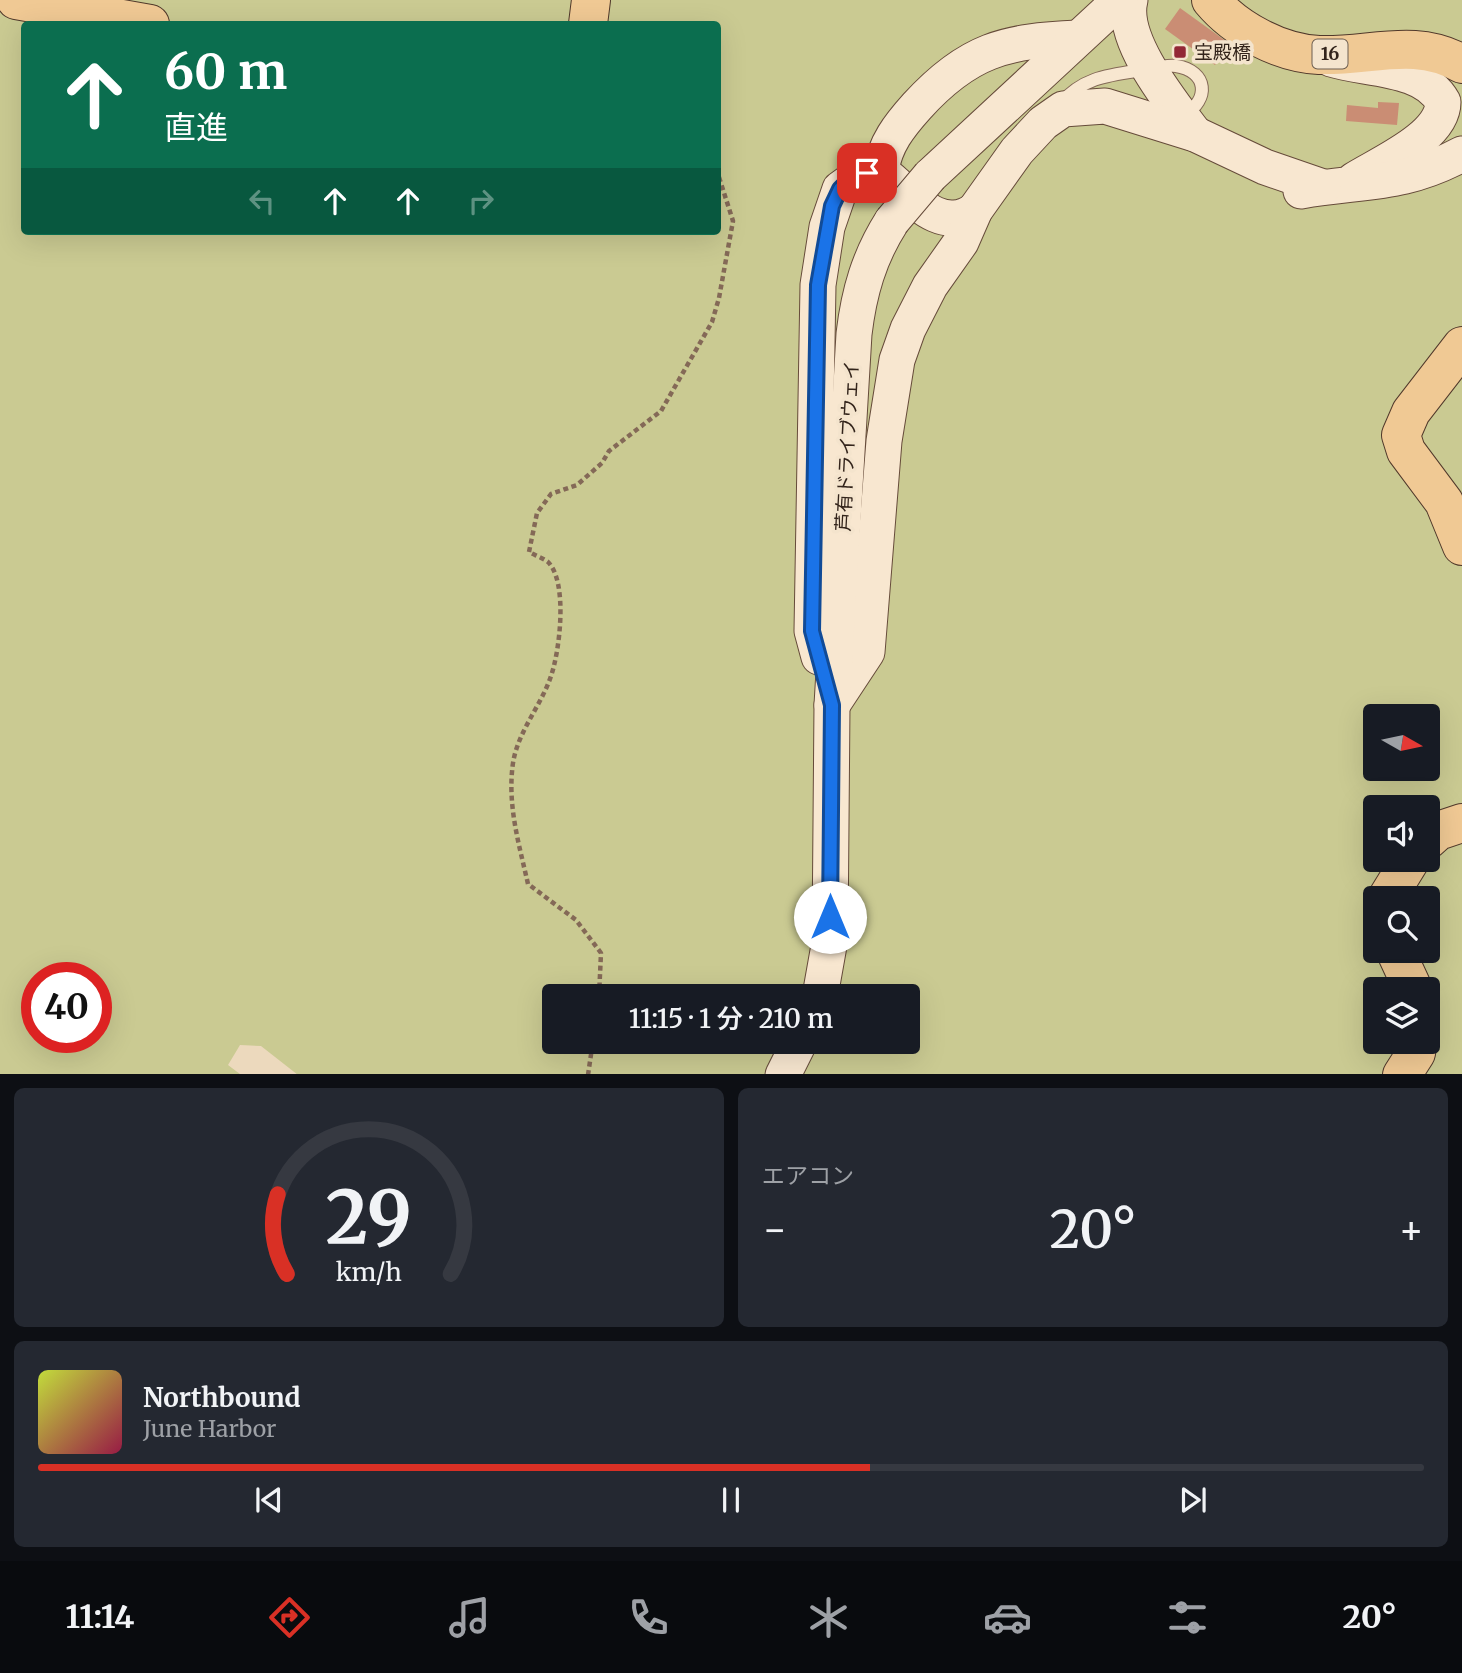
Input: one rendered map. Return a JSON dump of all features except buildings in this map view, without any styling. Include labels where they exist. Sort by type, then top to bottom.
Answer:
[{"type":"main road","points":[[16,0],[133,21]]},
{"type":"main road","points":[[588,21],[592,0]]},
{"type":"main road","name":"16","points":[[1211,0],[1221,11],[1254,35],[1293,50],[1318,55],[1411,48],[1432,51],[1462,64]]},
{"type":"main road","points":[[1462,346],[1411,412],[1401,435],[1406,450],[1444,502],[1462,546]]},
{"type":"main road","points":[[1440,830],[1462,823]]},
{"type":"main road","points":[[1402,1074],[1415,1054]]},
{"type":"street","name":"芦有ドライブウェイ","points":[[822,984],[830,940],[832,705],[858,300],[867,270],[892,221],[930,177],[1120,0]]},
{"type":"street","points":[[1130,0],[1132,28],[1172,126]]},
{"type":"street","points":[[881,170],[884,153],[903,121],[941,81],[965,62],[1026,40],[1078,38]]},
{"type":"street","points":[[832,705],[867,652],[884,441],[897,360],[917,307],[961,242],[975,210],[1011,159],[1043,123],[1063,109],[1105,106],[1172,126],[1265,167],[1337,184],[1427,135],[1441,116],[1443,102],[1432,87],[1413,78],[1318,55]]},
{"type":"street","points":[[1043,123],[1076,119],[1113,125],[1285,193],[1337,184],[1377,184],[1411,177],[1462,154]]},
{"type":"street","points":[[881,170],[922,207],[940,218],[960,217],[975,210]]},
{"type":"street","points":[[832,705],[812,631],[818,285],[827,227],[840,189],[858,176],[881,170]]},
{"type":"street","points":[[783,1074],[793,1054]]},
{"type":"lane","points":[[1043,123],[1072,89],[1082,83],[1097,76],[1149,69]]},
{"type":"path","points":[[600,984],[601,953],[576,920],[528,884],[511,809],[513,764],[519,741],[552,675],[559,629],[560,586],[548,562],[528,552],[528,544],[537,513],[551,494],[577,485],[602,463],[609,450],[661,411],[712,322],[733,221],[721,183]]},
{"type":"path","points":[[588,1074],[591,1054]]},
{"type":"green space","points":[[0,0],[1462,0],[1462,1074],[297,1074],[261,1046],[240,1045],[228,1065],[240,1074],[0,1074]]},
{"type":"place","name":"宝殿橋","points":[[1180,52]]},
{"type":"route","points":[[830,917],[832,705],[812,631],[818,285],[832,206],[840,189],[849,180],[867,173]]}]
